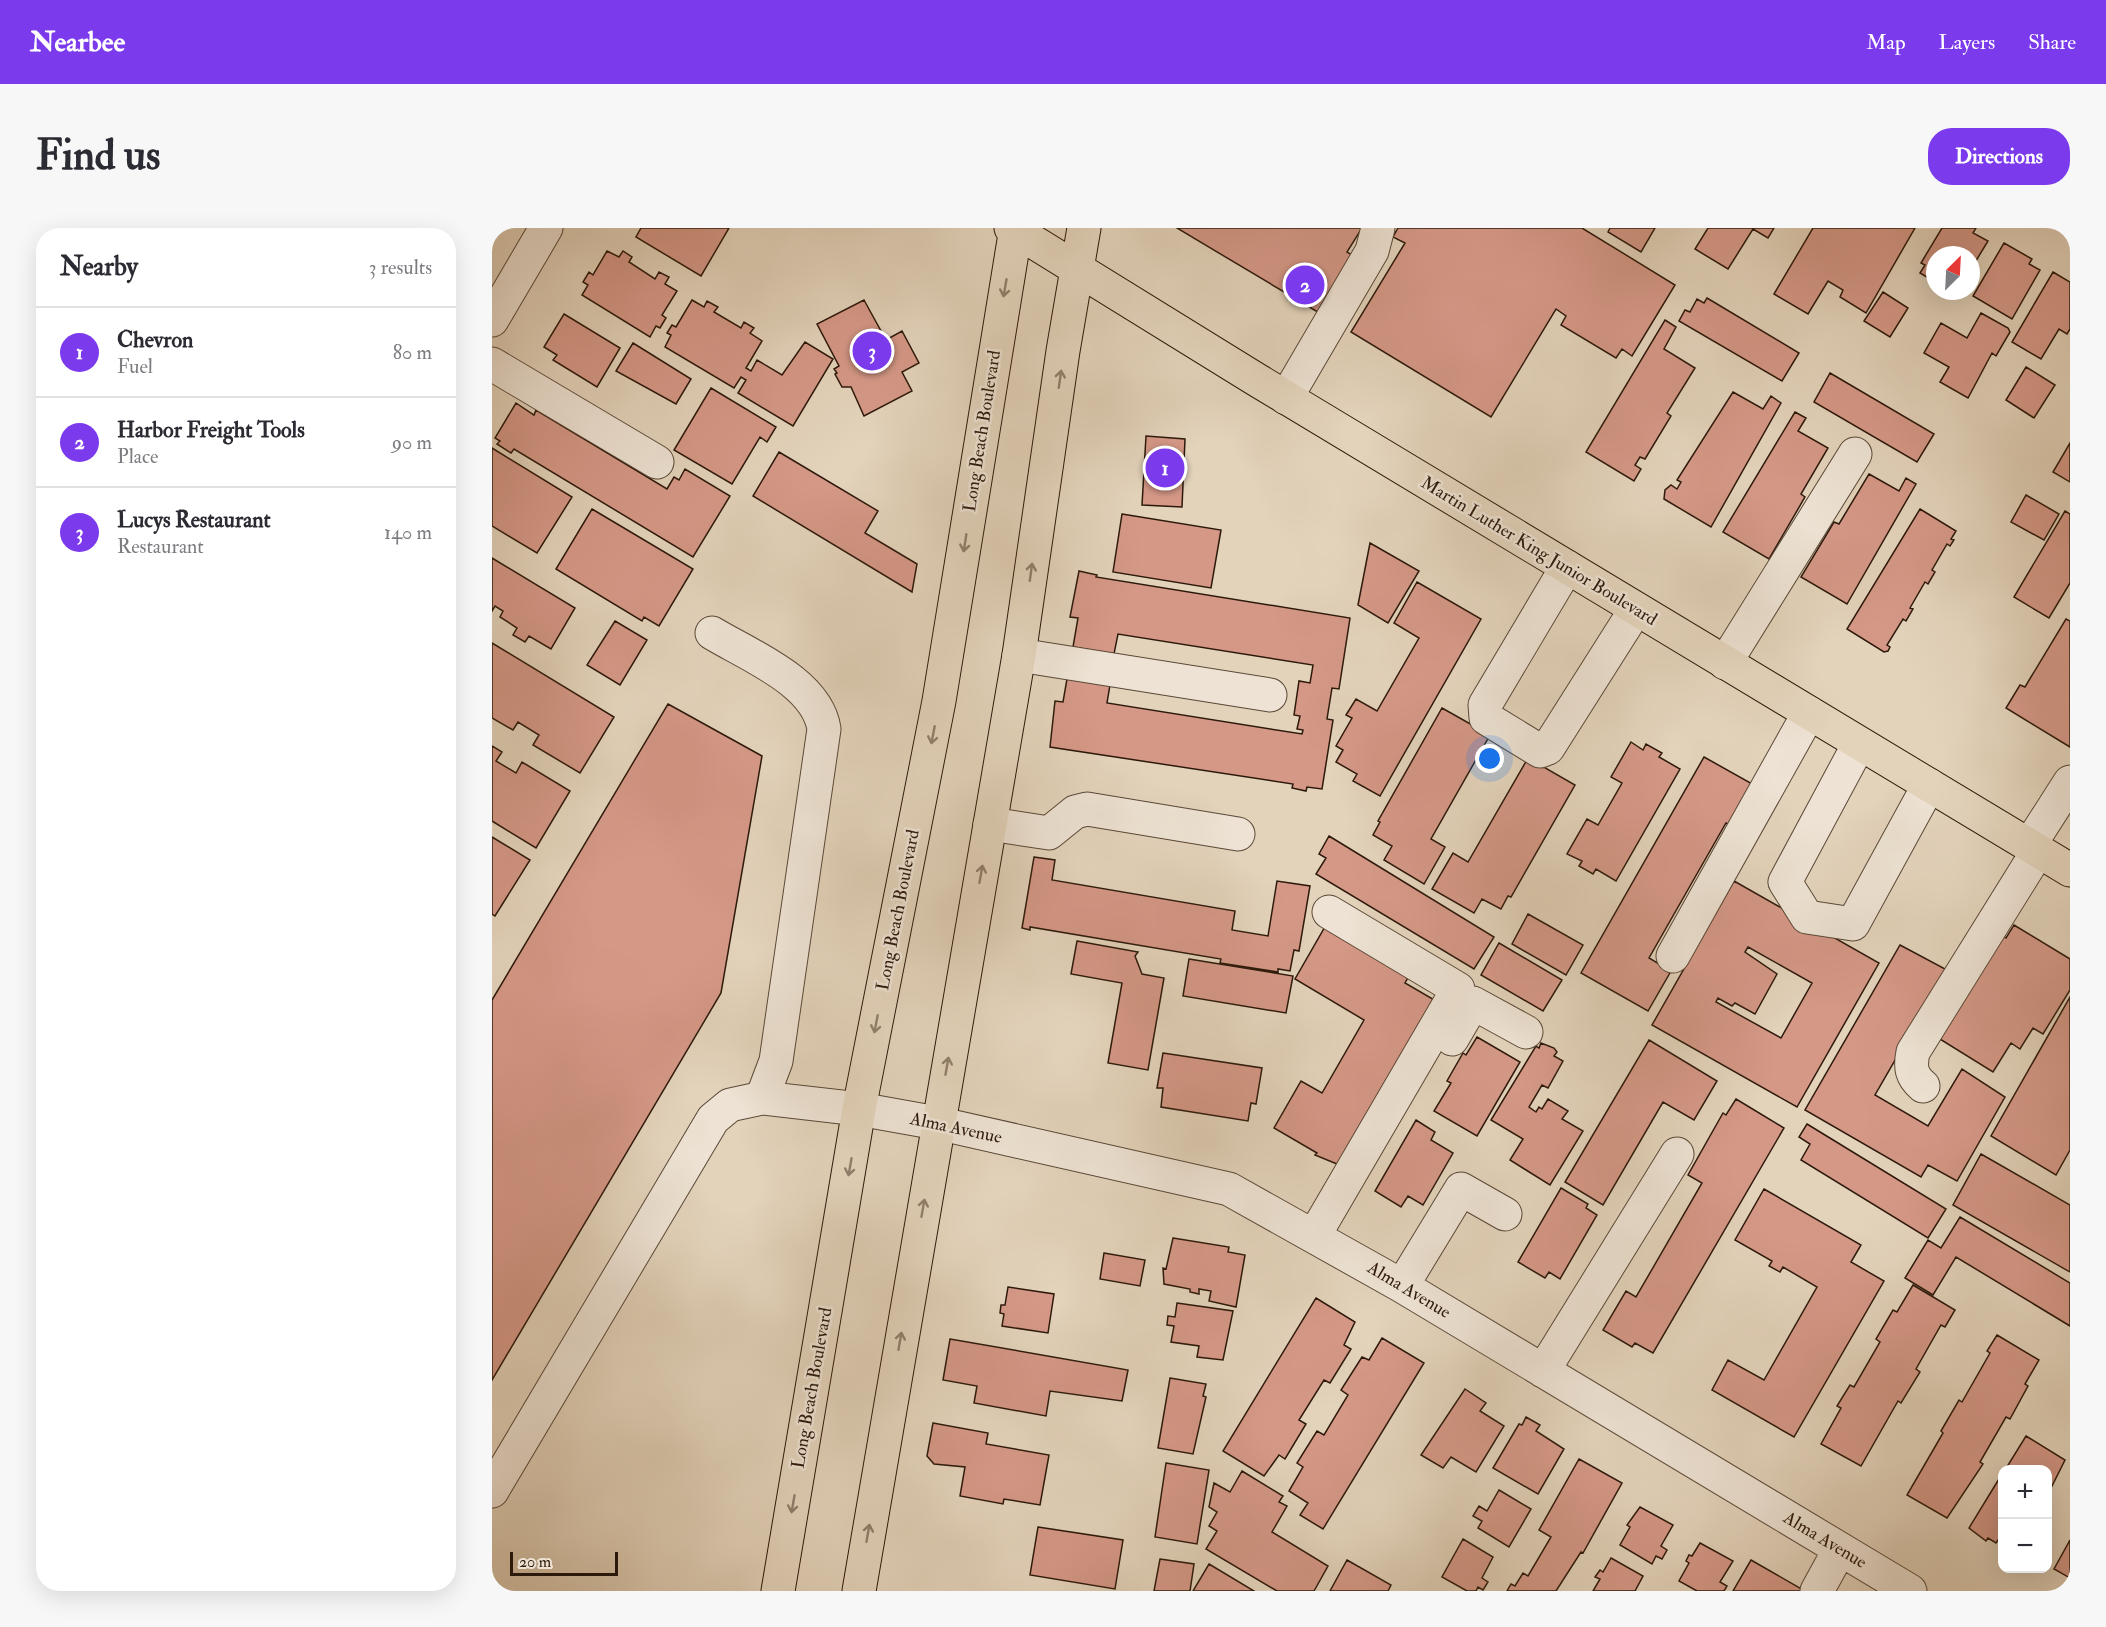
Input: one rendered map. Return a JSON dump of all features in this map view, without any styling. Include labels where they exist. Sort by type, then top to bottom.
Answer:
[{"type":"main road","points":[[858,1591],[1019,656],[1076,268],[1084,228]]},
{"type":"main road","name":"Martin Luther King Junior Boulevard","points":[[1014,229],[1286,398],[2070,870]]},
{"type":"main road","name":"Long Beach Boulevard","points":[[778,1591],[859,1109],[939,700],[1014,229]]},
{"type":"street","points":[[492,320],[546,228]]},
{"type":"street","points":[[1286,398],[1372,251],[1378,228]]},
{"type":"street","points":[[492,364],[657,462]]},
{"type":"street","points":[[1725,663],[1855,454]]},
{"type":"street","points":[[1567,567],[1485,705],[1486,718],[1540,750],[1548,748],[1636,609]]},
{"type":"street","points":[[712,633],[805,691],[821,714],[824,729],[776,1061],[762,1098]]},
{"type":"street","points":[[1019,656],[1270,695]]},
{"type":"street","points":[[1673,956],[1809,712]]},
{"type":"street","points":[[1859,744],[1785,882],[1807,917],[1853,924],[1929,785]]},
{"type":"street","points":[[1923,1086],[1916,1080],[1910,1067],[1913,1052],[2034,848],[2070,782]]},
{"type":"street","points":[[990,824],[1049,832],[1075,812],[1088,809],[1238,834]]},
{"type":"street","points":[[1322,1240],[1458,989],[1329,912]]},
{"type":"street","points":[[1322,1240],[1473,1003],[1526,1032]]},
{"type":"street","name":"Alma Avenue","points":[[492,1491],[712,1119],[719,1111],[730,1105],[762,1098],[859,1109],[937,1124],[1229,1189],[1402,1286],[1910,1591]]},
{"type":"street","points":[[1543,1371],[1677,1154]]},
{"type":"street","points":[[1402,1286],[1461,1189],[1505,1214]]},
{"type":"street","points":[[1816,1591],[1840,1549]]},
{"type":"building","points":[[641,228],[729,228],[701,276],[636,237]]},
{"type":"building","points":[[1177,228],[1362,228],[1347,252],[1355,257],[1321,314]]},
{"type":"building","points":[[1398,228],[1582,228],[1675,285],[1632,356],[1622,349],[1616,358],[1561,325],[1566,316],[1556,309],[1491,417],[1351,332],[1405,243],[1393,237]]},
{"type":"building","points":[[1610,228],[1655,228],[1641,252],[1608,232]]},
{"type":"building","points":[[1708,228],[1774,228],[1768,238],[1753,229],[1728,269],[1695,249]]},
{"type":"building","points":[[1813,228],[1915,228],[1866,313],[1840,297],[1843,290],[1828,281],[1808,314],[1774,294]]},
{"type":"building","points":[[1942,228],[1976,228],[1973,233],[1988,241],[1980,254],[1980,246],[1931,246]]},
{"type":"building","points":[[2004,243],[2032,259],[2029,264],[2040,270],[2012,319],[1980,300],[1980,284]]},
{"type":"building","points":[[607,251],[619,257],[623,251],[632,257],[629,262],[655,279],[659,272],[669,277],[665,284],[677,291],[662,315],[666,318],[660,328],[656,326],[650,337],[582,295],[588,285],[583,282],[589,272],[593,275]]},
{"type":"building","points":[[1926,255],[1926,277],[1920,273],[1925,265],[1921,263]]},
{"type":"building","points":[[2053,272],[2070,282],[2070,329],[2067,334],[2059,329],[2041,359],[2012,342]]},
{"type":"building","points":[[1883,292],[1908,308],[1890,337],[1864,321]]},
{"type":"building","points":[[1707,298],[1799,353],[1782,381],[1679,321],[1685,310],[1690,312],[1697,299],[1704,303]]},
{"type":"building","points":[[692,300],[704,307],[707,301],[718,307],[714,312],[741,328],[744,322],[754,328],[750,333],[762,341],[746,368],[751,371],[757,360],[782,375],[805,342],[833,359],[793,426],[738,393],[746,380],[741,377],[734,388],[665,347],[671,335],[667,333],[672,325],[676,327]]},
{"type":"building","points":[[864,300],[886,340],[902,331],[919,363],[902,372],[912,391],[864,416],[851,387],[842,387],[835,374],[837,373],[834,369],[839,366],[817,324]]},
{"type":"building","points":[[1981,313],[2008,328],[2010,332],[1996,356],[1992,353],[1968,398],[1940,382],[1949,367],[1924,353],[1941,323],[1967,338]]},
{"type":"building","points":[[564,314],[620,348],[597,387],[553,360],[557,355],[544,347]]},
{"type":"building","points":[[1665,320],[1676,327],[1664,349],[1695,368],[1667,413],[1671,416],[1645,459],[1640,457],[1635,465],[1641,469],[1634,481],[1586,452]]},
{"type":"building","points":[[633,343],[691,379],[676,404],[616,371]]},
{"type":"building","points":[[2026,367],[2055,385],[2034,418],[2006,400]]},
{"type":"building","points":[[1830,373],[1934,434],[1917,462],[1814,402]]},
{"type":"building","points":[[711,388],[776,427],[767,442],[760,437],[732,484],[674,450]]},
{"type":"building","points":[[1733,392],[1763,409],[1771,396],[1781,403],[1711,527],[1664,499],[1665,490],[1671,485],[1677,489],[1681,482],[1677,480]]},
{"type":"building","points":[[516,403],[534,415],[536,410],[667,489],[674,477],[679,480],[685,469],[730,496],[693,557],[514,449],[511,453],[497,444],[500,441],[495,438]]},
{"type":"building","points":[[1795,412],[1806,418],[1798,431],[1828,448],[1801,494],[1805,497],[1769,559],[1723,532]]},
{"type":"building","points":[[1146,436],[1185,439],[1182,507],[1142,505]]},
{"type":"building","points":[[2070,443],[2070,482],[2053,472]]},
{"type":"building","points":[[492,448],[572,497],[537,553],[492,526]]},
{"type":"building","points":[[779,452],[878,511],[865,533],[917,564],[912,592],[753,496]]},
{"type":"building","points":[[1869,474],[1899,491],[1906,478],[1916,484],[1847,604],[1801,577],[1834,522],[1839,524]]},
{"type":"building","points":[[2026,495],[2059,514],[2044,540],[2011,522]]},
{"type":"building","points":[[592,509],[693,569],[659,626],[644,617],[642,621],[556,569]]},
{"type":"building","points":[[1920,509],[1956,531],[1951,539],[1954,540],[1950,546],[1947,544],[1932,570],[1935,572],[1928,584],[1925,582],[1910,608],[1913,609],[1906,621],[1903,619],[1887,645],[1890,647],[1888,651],[1884,652],[1847,629]]},
{"type":"building","points":[[2065,511],[2070,514],[2070,583],[2049,618],[2014,597]]},
{"type":"building","points":[[1122,514],[1221,530],[1211,588],[1113,572]]},
{"type":"building","points":[[1370,543],[1419,571],[1388,623],[1358,605]]},
{"type":"building","points":[[492,558],[575,608],[551,649],[529,636],[525,642],[513,635],[517,628],[500,617],[503,611],[495,606],[492,611]]},
{"type":"building","points":[[1079,571],[1097,575],[1096,577],[1350,618],[1339,689],[1332,688],[1327,719],[1333,720],[1322,789],[1307,787],[1306,791],[1292,788],[1293,784],[1050,747],[1055,701],[1063,702],[1068,673],[1111,679],[1107,703],[1302,734],[1303,730],[1297,729],[1300,716],[1294,715],[1299,681],[1310,683],[1313,665],[1118,634],[1114,654],[1073,647],[1078,618],[1070,617]]},
{"type":"building","points":[[1417,582],[1481,619],[1380,796],[1353,781],[1357,774],[1336,762],[1343,750],[1336,746],[1352,718],[1346,715],[1356,699],[1377,711],[1419,638],[1394,623]]},
{"type":"building","points":[[2066,619],[2070,621],[2070,747],[2006,708],[2020,685],[2025,687]]},
{"type":"building","points":[[615,621],[647,640],[620,685],[587,665]]},
{"type":"building","points":[[492,643],[614,717],[580,773],[533,745],[539,735],[518,722],[513,730],[492,718]]},
{"type":"building","points":[[668,704],[762,756],[721,993],[492,1380],[492,1000]]},
{"type":"building","points":[[1442,708],[1490,735],[1431,839],[1445,847],[1424,884],[1384,860],[1392,846],[1373,835],[1380,822],[1378,821]]},
{"type":"building","points":[[1631,742],[1643,750],[1646,744],[1662,753],[1659,757],[1680,769],[1616,881],[1596,869],[1593,874],[1579,866],[1582,861],[1567,854],[1587,819],[1598,825],[1622,783],[1611,777]]},
{"type":"building","points":[[492,746],[502,752],[496,761],[516,773],[522,762],[570,791],[536,848],[492,821]]},
{"type":"building","points":[[1704,757],[1763,790],[1740,830],[1726,823],[1649,958],[1671,971],[1648,1011],[1581,973]]},
{"type":"building","points":[[1528,758],[1575,785],[1511,897],[1508,896],[1501,909],[1482,899],[1474,913],[1432,889],[1453,853],[1468,862]]},
{"type":"building","points":[[1329,836],[1494,937],[1474,969],[1316,874],[1326,858],[1319,854]]},
{"type":"building","points":[[492,837],[530,860],[495,916],[492,914]]},
{"type":"building","points":[[1034,857],[1055,860],[1052,880],[1235,911],[1232,930],[1268,936],[1277,881],[1310,886],[1299,951],[1294,950],[1290,971],[1278,969],[1278,972],[1220,963],[1221,959],[1030,927],[1030,930],[1022,928]]},
{"type":"building","points":[[1734,881],[1879,963],[1797,1107],[1652,1025]],"holes":[[[1748,947],[1812,983],[1781,1038],[1716,1002],[1718,998],[1732,1006],[1735,1003],[1755,1014],[1777,974],[1745,952]]]},
{"type":"building","points":[[1528,914],[1583,945],[1566,975],[1512,944]]},
{"type":"building","points":[[1326,925],[1410,974],[1405,983],[1443,1005],[1337,1164],[1315,1155],[1317,1153],[1274,1128],[1301,1081],[1322,1093],[1364,1020],[1295,979]]},
{"type":"building","points":[[2014,925],[2070,959],[2070,990],[2043,1034],[2033,1028],[2020,1049],[2011,1043],[1993,1072],[1935,1036],[2003,936],[2006,938]]},
{"type":"building","points":[[1077,941],[1138,952],[1135,956],[1142,974],[1164,978],[1148,1070],[1108,1063],[1122,983],[1071,974]]},
{"type":"building","points":[[1499,943],[1562,980],[1543,1011],[1481,975]]},
{"type":"building","points":[[1900,945],[1947,970],[1875,1095],[1928,1126],[1962,1069],[2005,1097],[1957,1181],[1928,1165],[1921,1177],[1805,1110]]},
{"type":"building","points":[[1189,959],[1293,976],[1286,1013],[1183,996]]},
{"type":"building","points":[[2070,997],[2070,1150],[2056,1175],[1991,1136]]},
{"type":"building","points":[[1477,1037],[1520,1062],[1477,1136],[1434,1111],[1451,1083],[1447,1081],[1463,1053],[1466,1055]]},
{"type":"building","points":[[1649,1040],[1717,1081],[1694,1120],[1663,1102],[1603,1205],[1565,1182]]},
{"type":"building","points":[[1541,1043],[1554,1048],[1557,1052],[1554,1056],[1563,1061],[1548,1088],[1542,1085],[1529,1107],[1536,1112],[1539,1107],[1542,1109],[1548,1099],[1568,1111],[1562,1119],[1583,1131],[1550,1185],[1510,1160],[1523,1139],[1491,1120],[1536,1046],[1539,1048]]},
{"type":"building","points":[[1163,1053],[1262,1068],[1256,1104],[1251,1103],[1248,1121],[1161,1107],[1163,1088],[1157,1088]]},
{"type":"building","points":[[1736,1099],[1784,1128],[1653,1353],[1635,1343],[1632,1347],[1603,1330],[1626,1291],[1636,1297],[1702,1183],[1688,1175],[1723,1113],[1726,1115]]},
{"type":"building","points":[[1416,1120],[1435,1132],[1431,1140],[1453,1153],[1423,1205],[1408,1196],[1401,1207],[1375,1191]]},
{"type":"building","points":[[1807,1124],[1946,1209],[1928,1238],[1801,1160],[1810,1144],[1799,1137]]},
{"type":"building","points":[[1981,1154],[2070,1205],[2070,1272],[1953,1205]]},
{"type":"building","points":[[1561,1188],[1588,1204],[1586,1208],[1597,1215],[1560,1279],[1549,1272],[1545,1278],[1518,1262]]},
{"type":"building","points":[[1764,1189],[1861,1245],[1851,1262],[1884,1281],[1794,1437],[1712,1390],[1728,1360],[1764,1380],[1817,1287],[1783,1267],[1780,1272],[1769,1266],[1772,1261],[1735,1240]]},
{"type":"building","points":[[1960,1217],[2070,1283],[2070,1326],[1956,1257],[1933,1295],[1905,1278],[1928,1240],[1941,1248]]},
{"type":"building","points":[[1173,1238],[1229,1247],[1228,1252],[1245,1255],[1236,1307],[1209,1301],[1211,1291],[1199,1289],[1199,1294],[1190,1292],[1190,1289],[1164,1284],[1163,1268],[1166,1269]]},
{"type":"building","points":[[1104,1253],[1145,1260],[1140,1286],[1100,1279]]},
{"type":"building","points":[[1913,1285],[1955,1310],[1945,1327],[1941,1325],[1916,1369],[1920,1372],[1901,1403],[1898,1401],[1861,1466],[1821,1444],[1841,1408],[1837,1406],[1850,1385],[1854,1387],[1880,1342],[1876,1339],[1893,1310],[1897,1312]]},
{"type":"building","points":[[1008,1287],[1054,1294],[1048,1333],[1002,1326],[1004,1314],[1000,1313],[1001,1305],[1005,1305]]},
{"type":"building","points":[[1316,1298],[1355,1322],[1344,1345],[1351,1349],[1330,1383],[1324,1380],[1299,1420],[1306,1424],[1285,1459],[1279,1455],[1264,1476],[1223,1451]]},
{"type":"building","points":[[1177,1303],[1233,1311],[1223,1360],[1197,1357],[1199,1346],[1171,1342],[1174,1326],[1167,1325],[1168,1316],[1175,1317]]},
{"type":"building","points":[[1997,1335],[2039,1360],[2025,1384],[2028,1386],[2010,1419],[2006,1417],[1980,1462],[1983,1464],[1947,1518],[1907,1495],[1943,1433],[1941,1431],[1959,1400],[1962,1402],[1990,1353],[1987,1351]]},
{"type":"building","points":[[1382,1338],[1424,1363],[1323,1529],[1300,1515],[1308,1503],[1289,1491],[1303,1467],[1297,1463],[1317,1431],[1324,1435],[1348,1395],[1341,1390],[1362,1357],[1369,1360]]},
{"type":"building","points":[[950,1339],[1128,1370],[1122,1401],[1050,1391],[1046,1416],[974,1403],[977,1386],[943,1380]]},
{"type":"building","points":[[1170,1378],[1206,1384],[1203,1396],[1206,1397],[1193,1454],[1158,1448]]},
{"type":"building","points":[[1465,1389],[1486,1403],[1480,1411],[1504,1426],[1476,1472],[1451,1457],[1443,1468],[1421,1455]]},
{"type":"building","points":[[1526,1417],[1540,1425],[1536,1431],[1564,1449],[1538,1494],[1493,1468],[1519,1424],[1522,1425]]},
{"type":"building","points":[[933,1423],[988,1433],[986,1444],[1049,1455],[1040,1505],[1004,1499],[1003,1504],[960,1496],[965,1467],[934,1464],[927,1456]]},
{"type":"building","points":[[2026,1436],[2065,1460],[2052,1486],[2052,1465],[2008,1465]]},
{"type":"building","points":[[1579,1459],[1622,1483],[1583,1553],[1581,1552],[1556,1591],[1507,1591],[1511,1584],[1515,1586],[1523,1573],[1528,1576],[1551,1537],[1539,1530]]},
{"type":"building","points":[[1166,1463],[1209,1470],[1197,1544],[1155,1537]]},
{"type":"building","points":[[1242,1471],[1283,1496],[1279,1502],[1287,1506],[1272,1532],[1328,1566],[1314,1591],[1277,1591],[1206,1549],[1217,1531],[1209,1526],[1217,1512],[1209,1507],[1214,1483],[1230,1492]]},
{"type":"building","points":[[1998,1481],[1998,1540],[1996,1543],[1988,1538],[1986,1541],[1969,1528]]},
{"type":"building","points":[[1499,1490],[1531,1509],[1509,1547],[1478,1528],[1482,1521],[1473,1516],[1479,1506],[1487,1511]]},
{"type":"building","points":[[1640,1507],[1673,1525],[1661,1546],[1667,1550],[1662,1559],[1656,1556],[1652,1564],[1620,1545],[1630,1527],[1627,1525]]},
{"type":"building","points":[[1038,1527],[1123,1540],[1115,1589],[1030,1575]]},
{"type":"building","points":[[1463,1539],[1493,1557],[1482,1578],[1488,1582],[1483,1590],[1478,1587],[1476,1591],[1467,1591],[1442,1577]]},
{"type":"building","points":[[2070,1540],[2070,1578],[2054,1569]]},
{"type":"building","points":[[1700,1543],[1733,1561],[1720,1582],[1727,1586],[1724,1591],[1697,1591],[1679,1581],[1689,1563],[1686,1561],[1689,1555],[1692,1556]]},
{"type":"building","points":[[1611,1558],[1643,1576],[1635,1591],[1593,1591],[1600,1579],[1595,1577],[1600,1570],[1603,1572]]},
{"type":"building","points":[[1160,1559],[1194,1564],[1190,1591],[1154,1591]]},
{"type":"building","points":[[1347,1560],[1391,1585],[1388,1591],[1330,1591]]},
{"type":"building","points":[[1751,1560],[1805,1591],[1733,1591]]},
{"type":"building","points":[[1209,1564],[1254,1591],[1193,1591]]},
{"type":"place","name":"Harbor Freight Tools","points":[[1305,285]]},
{"type":"place","name":"Lucys Restaurant","points":[[872,351]]},
{"type":"place","name":"Chevron","points":[[1165,468]]}]
